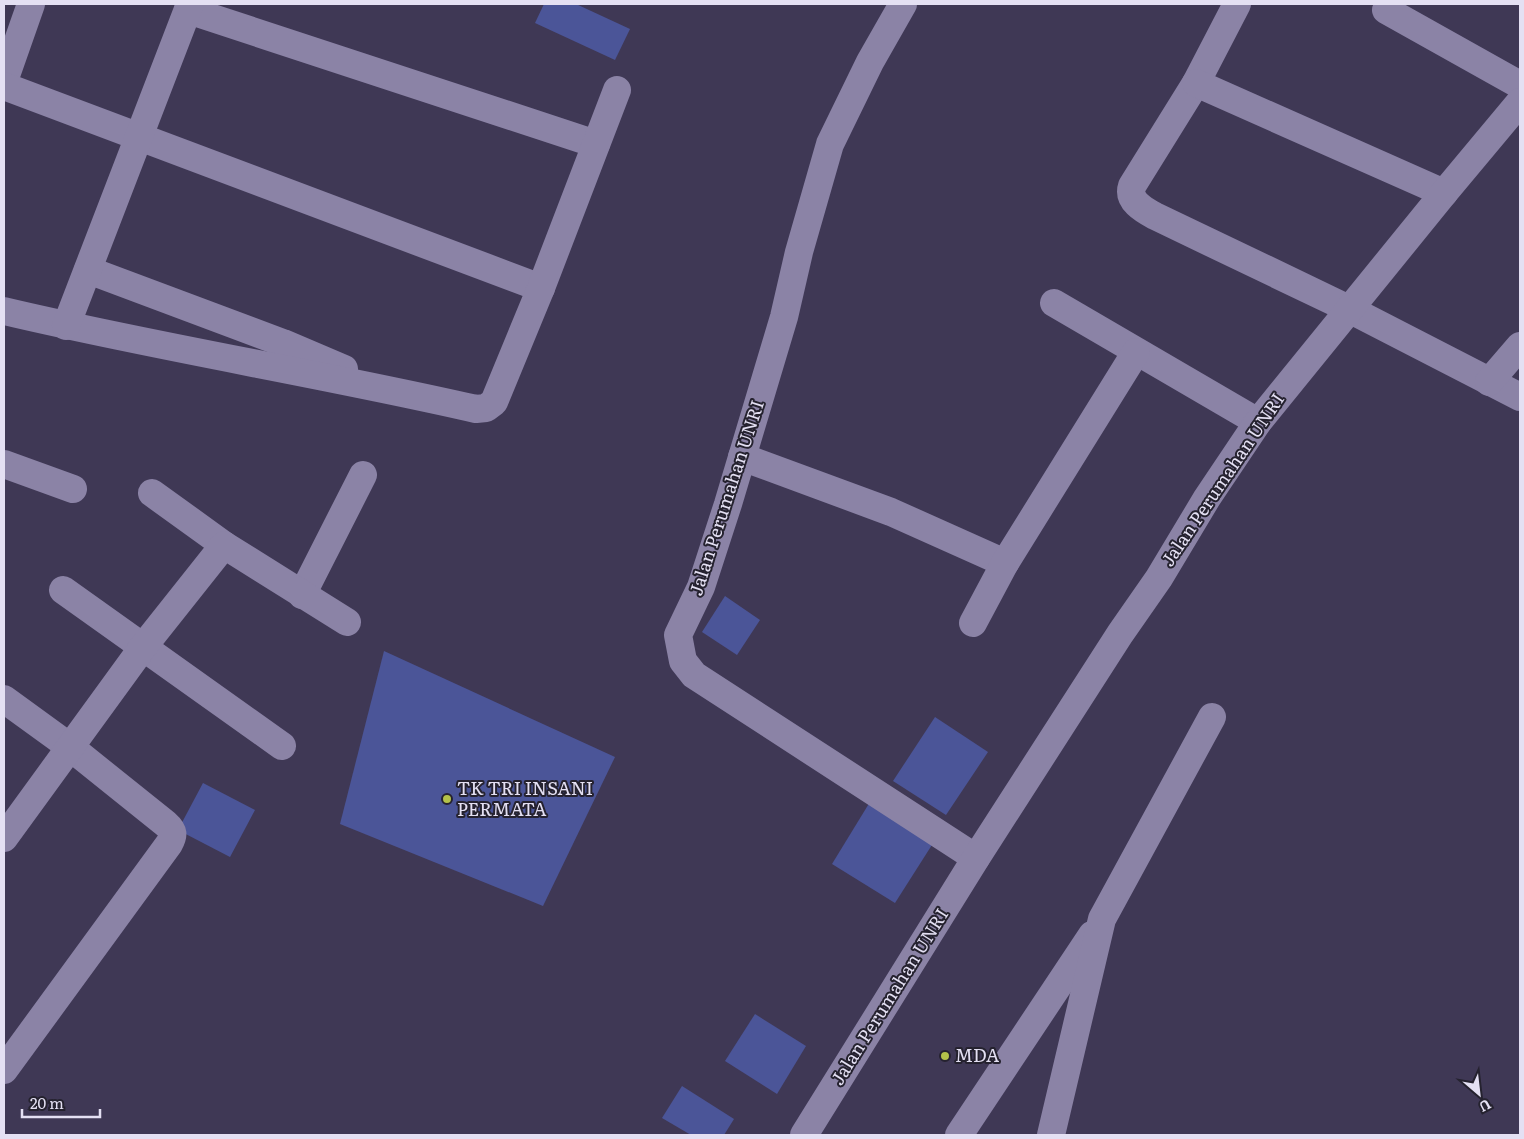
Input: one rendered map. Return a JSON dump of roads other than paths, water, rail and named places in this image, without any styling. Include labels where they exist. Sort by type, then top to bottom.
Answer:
[{"type":"street","points":[[4,81],[31,4]]},
{"type":"street","name":"Jalan Perumahan UNRI","points":[[903,4],[870,62],[830,144],[784,317],[742,457],[701,587],[678,635],[682,661],[694,674],[976,858]]},
{"type":"street","points":[[1237,4],[1196,83],[1132,186],[1130,193],[1134,201],[1155,216],[1349,309],[1520,397]]},
{"type":"street","points":[[1383,6],[1520,85]]},
{"type":"street","points":[[66,326],[138,135],[189,7],[596,144]]},
{"type":"street","points":[[1196,83],[1444,193]]},
{"type":"street","points":[[4,86],[541,288]]},
{"type":"street","points":[[4,311],[66,326],[482,409],[494,402],[541,288],[617,90]]},
{"type":"street","name":"Jalan Perumahan UNRI","points":[[804,1135],[976,858],[1115,642],[1159,578],[1207,498],[1258,422],[1520,102]]},
{"type":"street","points":[[88,270],[283,343],[393,390]]},
{"type":"street","points":[[1054,303],[1258,422]]},
{"type":"street","points":[[1489,382],[1520,346]]},
{"type":"street","points":[[973,623],[1005,563],[1136,352]]},
{"type":"street","points":[[742,457],[891,512],[1005,563]]},
{"type":"street","points":[[4,464],[73,489]]},
{"type":"street","points":[[302,595],[363,475]]},
{"type":"street","points":[[152,493],[224,545],[347,622]]},
{"type":"street","points":[[4,838],[143,647],[224,545]]},
{"type":"street","points":[[63,590],[282,746]]},
{"type":"street","points":[[4,699],[70,747],[171,828],[173,837],[4,1070]]},
{"type":"street","points":[[959,1135],[1102,919],[1212,717]]},
{"type":"street","points":[[1051,1135],[1102,919]]},
{"type":"place","name":"TK TRI INSANI PERMATA","points":[[447,799]]},
{"type":"place","name":"MDA","points":[[945,1056]]}]
